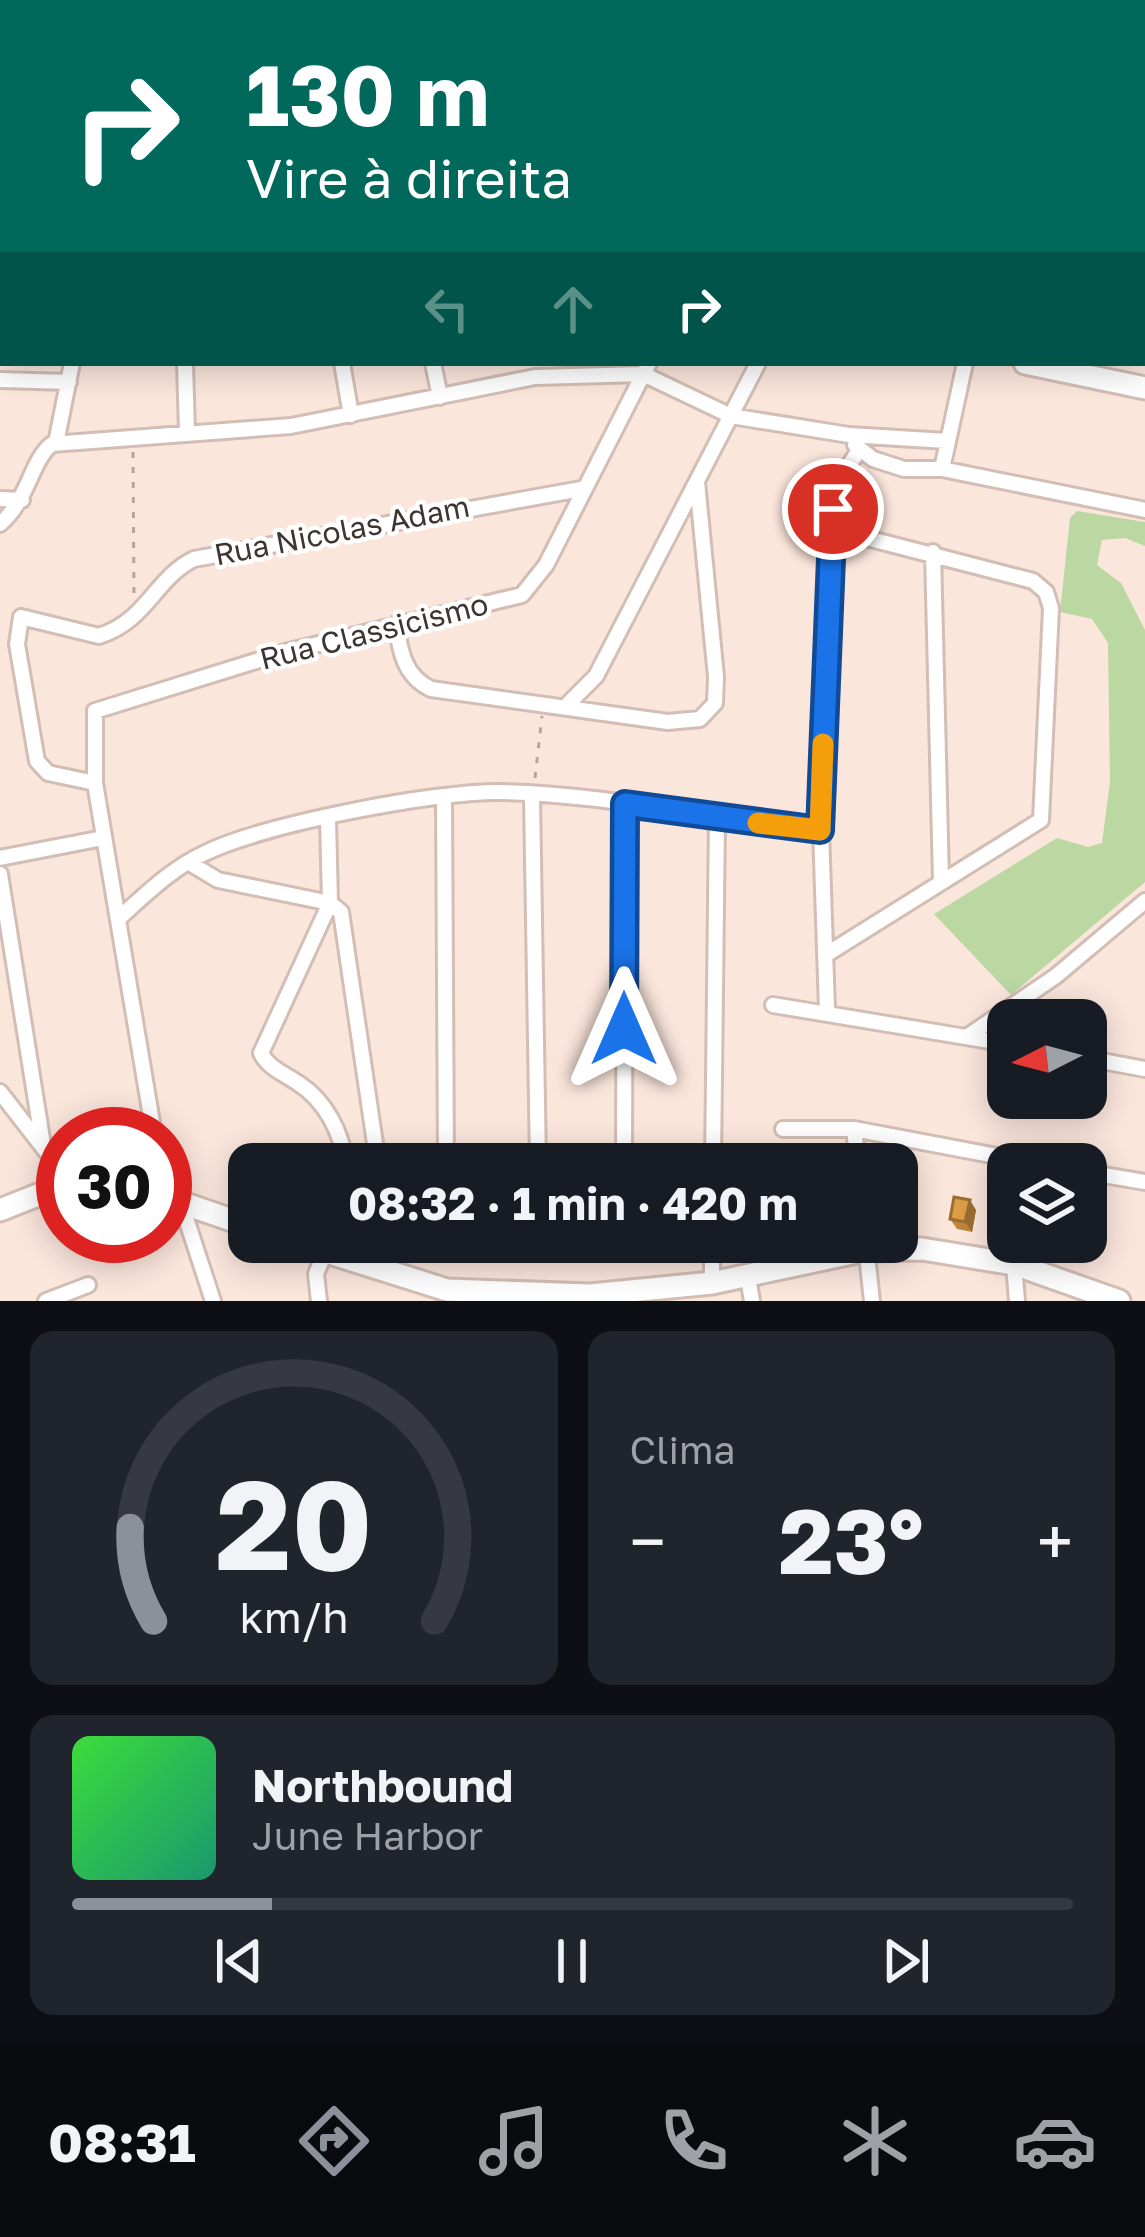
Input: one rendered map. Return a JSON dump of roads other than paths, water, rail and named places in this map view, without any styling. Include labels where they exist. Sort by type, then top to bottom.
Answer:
[{"type":"street","points":[[56,442],[72,366]]},
{"type":"street","points":[[185,366],[187,433]]},
{"type":"street","points":[[343,366],[351,416]]},
{"type":"street","points":[[434,366],[440,397]]},
{"type":"street","points":[[568,704],[596,676],[756,366]]},
{"type":"street","points":[[942,469],[964,366]]},
{"type":"street","points":[[1039,366],[1145,388]]},
{"type":"street","points":[[1110,366],[1145,373]]},
{"type":"street","points":[[0,524],[22,500],[42,452],[56,442],[351,416],[533,370],[646,369],[731,416],[849,435],[947,441]]},
{"type":"street","name":"Rua Classicismo","points":[[95,783],[94,713],[110,703],[396,624],[521,595],[546,565],[646,369]]},
{"type":"street","points":[[0,380],[70,382]]},
{"type":"street","points":[[849,435],[859,450],[904,469],[942,469],[1145,510]]},
{"type":"street","points":[[826,1010],[820,830],[828,528],[839,481],[859,450]]},
{"type":"street","points":[[396,624],[402,658],[424,686],[680,723],[700,719],[715,703],[697,482]]},
{"type":"street","name":"Rua Nicolas Adam","points":[[95,783],[48,773],[37,761],[17,644],[17,623],[24,615],[90,637],[115,631],[134,618],[172,574],[194,559],[581,489]]},
{"type":"street","points":[[0,499],[22,500]]},
{"type":"street","points":[[826,954],[1025,834],[1046,812],[1051,608],[1046,592],[1033,581],[828,528]]},
{"type":"street","points":[[933,552],[941,881]]},
{"type":"street","points":[[95,783],[149,1107]]},
{"type":"street","points":[[118,919],[188,862],[232,843],[444,797],[532,794],[820,830]]},
{"type":"street","points":[[532,794],[538,1143]]},
{"type":"street","points":[[444,797],[446,1143]]},
{"type":"street","points":[[624,1143],[625,804]]},
{"type":"street","points":[[713,1143],[717,817]]},
{"type":"street","points":[[328,819],[329,903],[261,1053],[267,1064],[319,1099],[338,1143]]},
{"type":"street","points":[[0,858],[103,838]]},
{"type":"street","points":[[188,862],[208,877],[329,903],[341,912],[372,1143]]},
{"type":"street","points":[[0,874],[37,1107]]},
{"type":"street","points":[[1029,999],[1145,901]]},
{"type":"street","points":[[773,1005],[826,1010],[987,1040]]},
{"type":"street","points":[[968,1036],[987,1026]]},
{"type":"street","points":[[1107,1062],[1145,1069]]},
{"type":"street","points":[[0,1091],[36,1136]]},
{"type":"street","points":[[783,1129],[854,1130],[987,1155]]},
{"type":"street","points":[[854,1130],[856,1143]]},
{"type":"street","points":[[1107,1176],[1145,1182]]},
{"type":"street","points":[[0,1210],[36,1196]]},
{"type":"street","points":[[192,1205],[228,1218]]},
{"type":"street","points":[[918,1249],[1014,1264],[1119,1301]]},
{"type":"street","points":[[192,1251],[213,1301]]},
{"type":"street","points":[[319,1301],[316,1274],[320,1263]]},
{"type":"street","points":[[376,1263],[448,1295],[590,1298],[645,1297],[788,1263]]},
{"type":"street","points":[[712,1263],[712,1283]]},
{"type":"street","points":[[868,1263],[872,1301]]},
{"type":"street","points":[[1014,1264],[1016,1301]]},
{"type":"street","points":[[747,1272],[752,1301]]},
{"type":"street","points":[[46,1301],[88,1285]]}]
